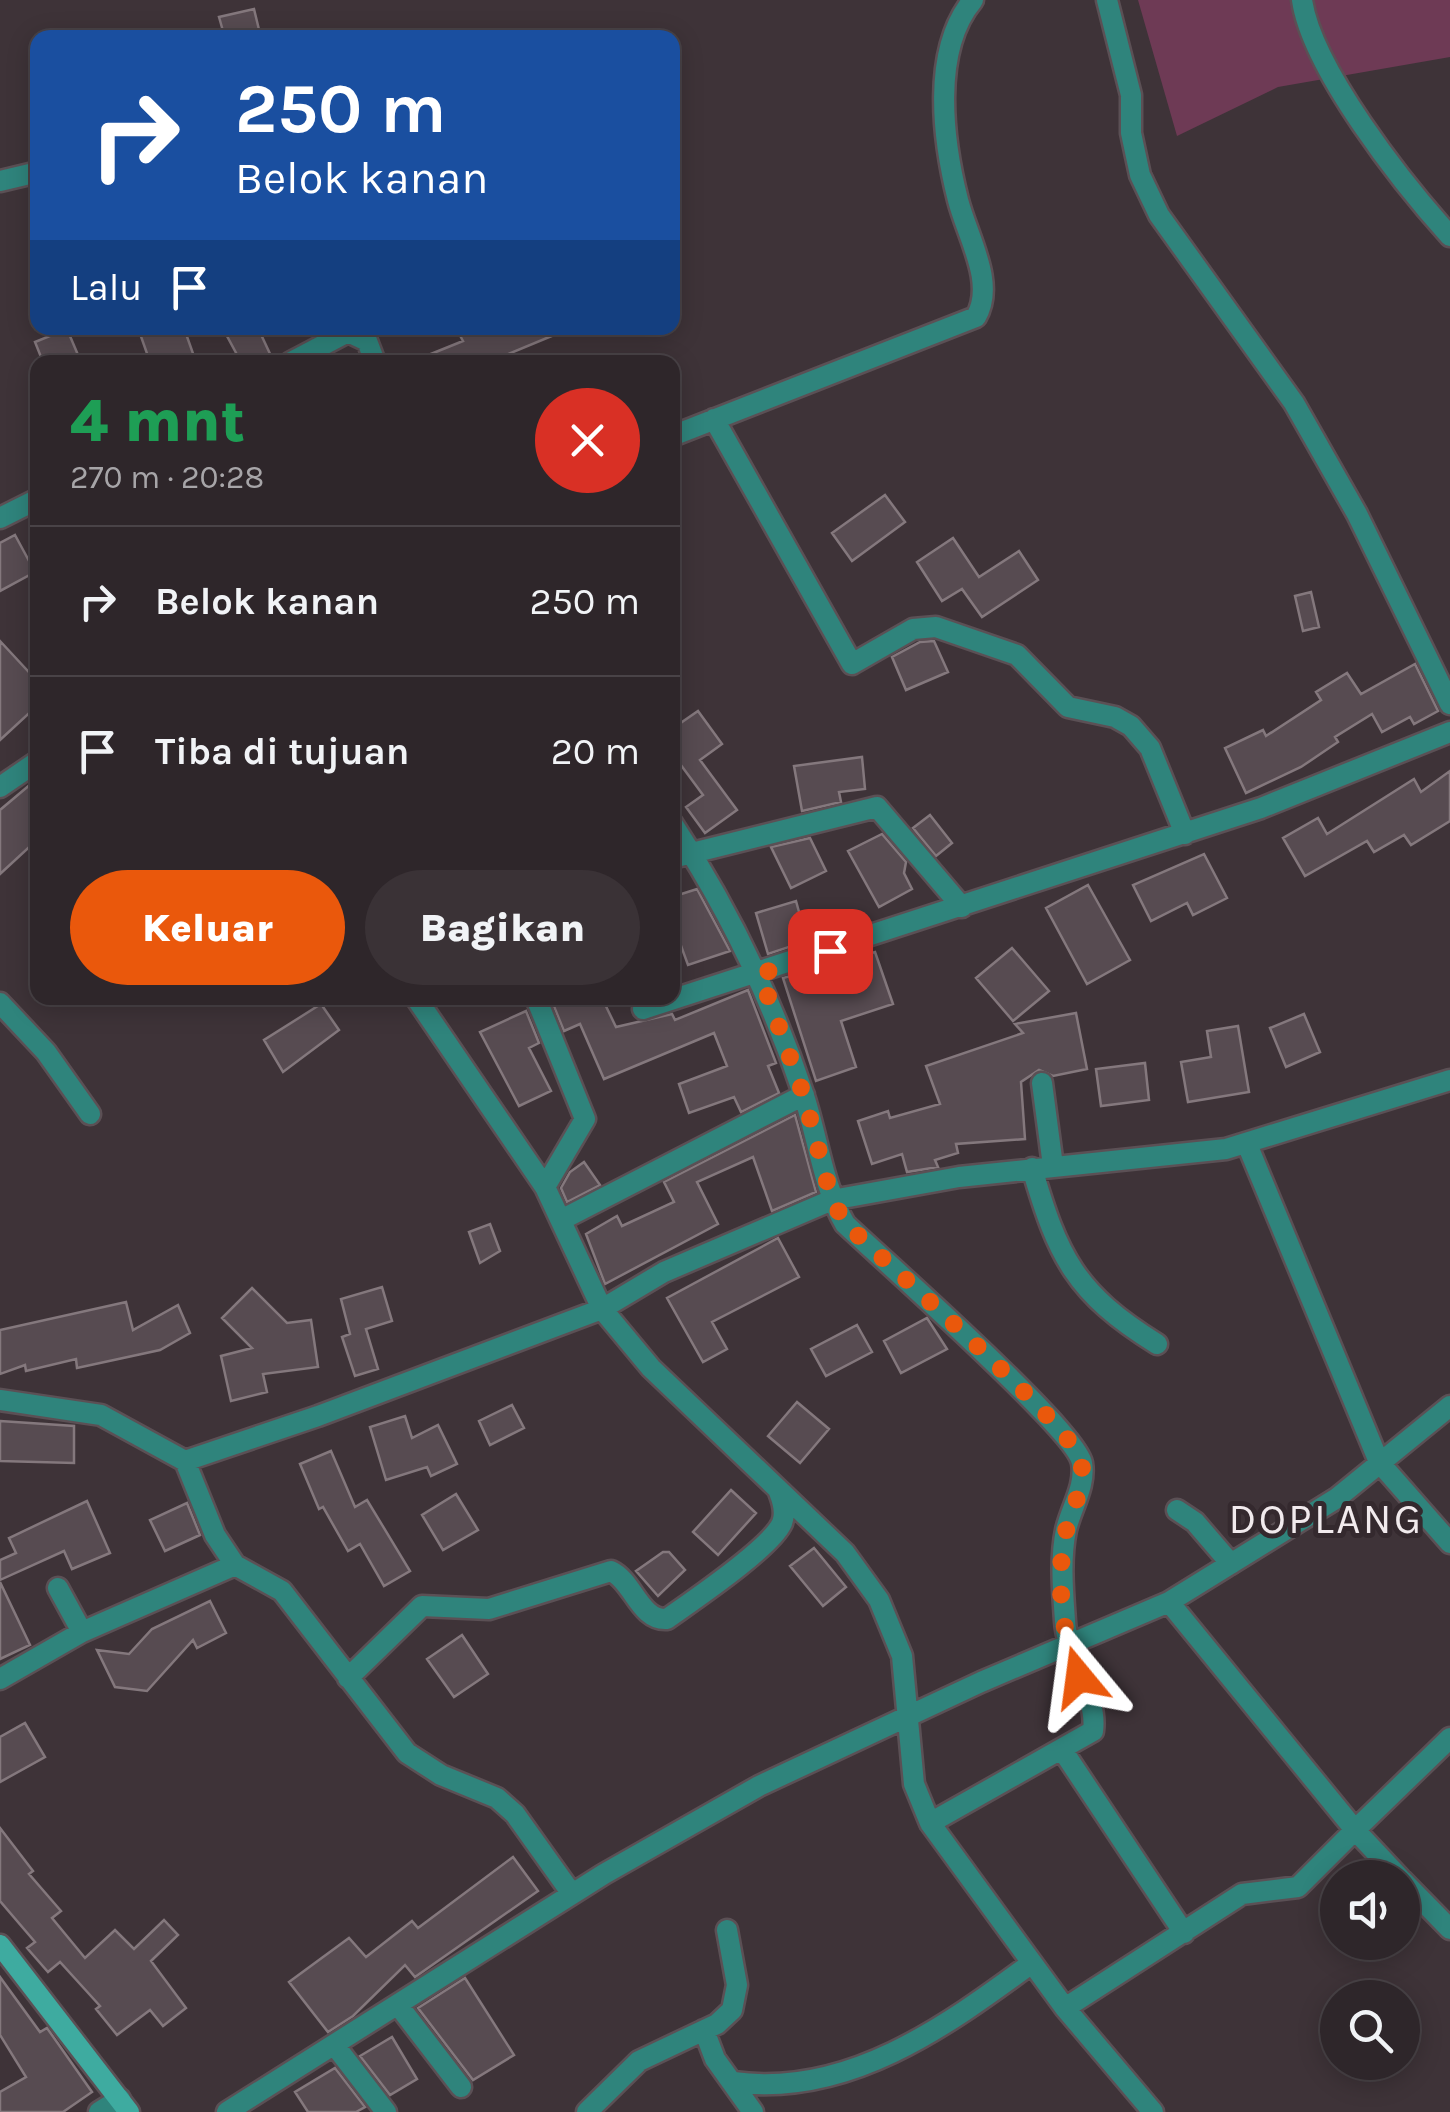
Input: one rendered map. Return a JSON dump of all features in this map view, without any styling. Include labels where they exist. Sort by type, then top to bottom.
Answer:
[{"type":"street","points":[[680,433],[976,317],[985,290],[958,199],[946,140],[948,61],[957,22],[973,0]]},
{"type":"street","points":[[1107,0],[1131,95],[1131,133],[1140,175],[1158,215],[1294,403],[1356,514],[1450,704]]},
{"type":"street","points":[[1302,0],[1314,40],[1348,101],[1450,236]]},
{"type":"street","points":[[0,182],[30,174]]},
{"type":"street","points":[[304,355],[342,335]]},
{"type":"street","points":[[714,419],[852,664],[913,629],[936,627],[1017,655],[1068,707],[1115,717],[1131,726],[1150,748],[1185,834]]},
{"type":"street","points":[[0,518],[30,503]]},
{"type":"street","points":[[680,996],[720,982],[724,974],[962,907],[1185,834],[1450,732]]},
{"type":"street","points":[[0,787],[30,766]]},
{"type":"street","points":[[930,1823],[1089,1736],[1094,1720],[1066,1646],[1063,1582],[1066,1529],[1082,1474],[1078,1452],[1030,1398],[846,1224],[832,1200],[804,1096],[756,968],[682,854],[877,807],[962,907]]},
{"type":"street","points":[[0,1002],[46,1052],[90,1114]]},
{"type":"street","points":[[421,1005],[545,1187],[602,1309],[651,1368],[845,1553],[879,1600],[902,1656],[914,1784],[930,1823],[1065,2008],[1154,2112]]},
{"type":"street","points":[[539,1005],[586,1119],[545,1187]]},
{"type":"street","points":[[643,1009],[654,1005]]},
{"type":"street","points":[[186,1461],[318,1416],[602,1309],[664,1272],[832,1200],[1032,1168],[1204,1153],[1247,1144],[1450,1080]]},
{"type":"street","points":[[1042,1083],[1054,1166]]},
{"type":"street","points":[[562,1219],[804,1096]]},
{"type":"street","points":[[1247,1144],[1380,1462],[1450,1543]]},
{"type":"street","points":[[1032,1168],[1056,1248],[1111,1311],[1157,1344]]},
{"type":"street","points":[[0,1400],[101,1415],[186,1461],[215,1535],[235,1565],[282,1591],[407,1754],[440,1775],[497,1798],[515,1814],[572,1894]]},
{"type":"street","points":[[227,2112],[336,2047],[572,1894],[759,1786],[906,1716],[1170,1602],[1337,1498],[1450,1406]]},
{"type":"street","points":[[348,1678],[422,1606],[488,1609],[611,1571],[622,1578],[634,1598],[656,1618],[667,1619],[726,1576],[782,1525],[780,1492]]},
{"type":"street","points":[[1177,1510],[1195,1522],[1230,1564]]},
{"type":"street","points":[[0,1679],[82,1632],[235,1565]]},
{"type":"street","points":[[58,1588],[82,1632]]},
{"type":"street","points":[[1170,1602],[1355,1830],[1384,1860]]},
{"type":"street","points":[[1065,2008],[1245,1892],[1298,1887],[1450,1738]]},
{"type":"street","points":[[1063,1751],[1184,1933]]},
{"type":"street","points":[[1420,1897],[1450,1929]]},
{"type":"street","points":[[587,2112],[638,2061],[725,2018],[737,2000],[727,1930]]},
{"type":"street","points":[[0,1944],[125,2105],[99,2112]]},
{"type":"street","points":[[733,2082],[780,2086],[873,2063],[946,2022],[1032,1963]]},
{"type":"street","points":[[398,2005],[461,2087]]},
{"type":"street","points":[[704,2030],[711,2052],[752,2112]]},
{"type":"street","points":[[336,2047],[386,2112]]},
{"type":"shaded area","points":[[1138,0],[1450,0],[1450,57],[1278,87],[1177,136]]},
{"type":"building","points":[[254,9],[259,30],[223,30],[219,17]]},
{"type":"building","points":[[52,335],[70,335],[78,355],[40,355],[35,342]]},
{"type":"building","points":[[140,335],[186,335],[194,355],[148,355]]},
{"type":"building","points":[[261,335],[271,355],[237,355],[227,336]]},
{"type":"building","points":[[460,335],[554,335],[506,355],[428,355],[463,341]]},
{"type":"building","points":[[885,495],[905,522],[852,561],[832,533]]},
{"type":"building","points":[[15,535],[30,563],[30,575],[0,591],[0,543]]},
{"type":"building","points":[[953,538],[979,577],[1019,551],[1038,580],[982,617],[962,589],[942,601],[917,562]]},
{"type":"building","points":[[1311,592],[1319,627],[1303,631],[1295,596]]},
{"type":"building","points":[[0,641],[30,673],[30,712],[0,740]]},
{"type":"building","points":[[934,641],[948,672],[906,690],[892,657],[920,642]]},
{"type":"building","points":[[1415,664],[1438,711],[1414,724],[1410,717],[1382,732],[1372,714],[1335,737],[1338,742],[1301,767],[1246,793],[1225,748],[1263,730],[1266,736],[1321,700],[1316,692],[1347,673],[1361,694]]},
{"type":"building","points":[[698,711],[722,744],[700,760],[737,810],[705,833],[686,807],[703,795],[680,764],[680,723]]},
{"type":"building","points":[[862,757],[865,789],[839,792],[841,802],[802,811],[794,766]]},
{"type":"building","points":[[1450,771],[1450,821],[1411,845],[1404,835],[1374,852],[1367,841],[1305,876],[1283,838],[1318,818],[1327,834],[1414,779],[1421,792]]},
{"type":"building","points":[[30,785],[30,846],[0,874],[0,810]]},
{"type":"building","points":[[930,815],[952,843],[936,856],[913,828]]},
{"type":"building","points":[[882,834],[906,862],[904,873],[912,889],[879,907],[848,851]]},
{"type":"building","points":[[810,838],[826,871],[791,888],[771,847]]},
{"type":"building","points":[[1204,854],[1227,898],[1193,915],[1187,903],[1151,921],[1133,885]]},
{"type":"building","points":[[1088,885],[1130,960],[1087,984],[1046,908]]},
{"type":"building","points":[[697,889],[730,951],[688,965],[680,943],[680,894]]},
{"type":"building","points":[[796,901],[807,941],[768,954],[756,913]]},
{"type":"building","points":[[1012,948],[1049,991],[1013,1021],[976,978]]},
{"type":"building","points":[[875,952],[893,1004],[841,1021],[856,1067],[816,1081],[783,978]]},
{"type":"building","points":[[748,990],[776,1063],[768,1066],[779,1093],[741,1112],[734,1097],[689,1113],[679,1084],[727,1066],[714,1033],[604,1079],[580,1024],[564,1031],[553,1005],[605,1005],[616,1027],[672,1014],[675,1020]]},
{"type":"building","points":[[319,1005],[339,1030],[283,1072],[264,1040]]},
{"type":"building","points":[[526,1011],[539,1043],[529,1048],[551,1091],[519,1106],[480,1032]]},
{"type":"building","points":[[1076,1013],[1087,1069],[1053,1076],[1039,1070],[1021,1082],[1025,1139],[956,1144],[958,1153],[935,1160],[938,1167],[907,1172],[902,1154],[872,1164],[858,1121],[888,1111],[890,1118],[940,1104],[926,1066],[1023,1033],[1015,1024]]},
{"type":"building","points":[[1304,1014],[1320,1052],[1286,1067],[1270,1028]]},
{"type":"building","points":[[1238,1026],[1249,1092],[1188,1102],[1181,1062],[1211,1057],[1207,1031]]},
{"type":"building","points":[[1145,1063],[1149,1100],[1101,1106],[1096,1069]]},
{"type":"building","points":[[795,1115],[816,1192],[772,1211],[753,1157],[697,1182],[718,1224],[605,1284],[586,1234],[617,1216],[622,1226],[674,1202],[664,1182]]},
{"type":"building","points":[[584,1162],[600,1185],[567,1202],[561,1188],[570,1172]]},
{"type":"building","points":[[490,1224],[500,1251],[480,1263],[469,1232]]},
{"type":"building","points":[[778,1238],[799,1277],[712,1322],[727,1349],[703,1362],[667,1298]]},
{"type":"building","points":[[382,1287],[392,1321],[366,1329],[378,1369],[355,1376],[342,1337],[350,1334],[341,1299]]},
{"type":"building","points":[[252,1288],[287,1323],[311,1320],[318,1367],[263,1374],[267,1392],[231,1401],[221,1356],[252,1348],[222,1318]]},
{"type":"building","points":[[126,1302],[133,1330],[178,1305],[190,1333],[160,1350],[77,1368],[76,1359],[26,1371],[25,1365],[0,1374],[0,1330]]},
{"type":"building","points":[[927,1318],[947,1349],[901,1373],[884,1341]]},
{"type":"building","points":[[857,1325],[872,1352],[826,1376],[811,1349]]},
{"type":"building","points":[[797,1402],[829,1429],[800,1463],[768,1436]]},
{"type":"building","points":[[512,1405],[524,1428],[490,1445],[479,1421]]},
{"type":"building","points":[[405,1416],[412,1438],[438,1425],[457,1464],[431,1476],[427,1467],[386,1480],[370,1427]]},
{"type":"building","points":[[0,1421],[74,1426],[74,1463],[0,1461]]},
{"type":"building","points":[[331,1451],[355,1507],[367,1500],[410,1571],[384,1586],[360,1544],[348,1551],[323,1507],[319,1509],[300,1464]]},
{"type":"building","points":[[731,1490],[756,1513],[718,1555],[693,1532]]},
{"type":"building","points":[[456,1494],[478,1530],[443,1550],[422,1515]]},
{"type":"building","points":[[87,1501],[110,1553],[72,1569],[64,1551],[0,1580],[0,1560],[16,1553],[9,1538]]},
{"type":"building","points":[[187,1503],[200,1535],[165,1551],[150,1520]]},
{"type":"building","points":[[814,1548],[846,1587],[823,1606],[790,1566]]},
{"type":"building","points":[[669,1552],[685,1570],[658,1596],[636,1571]]},
{"type":"building","points":[[0,1582],[30,1645],[0,1659]]},
{"type":"building","points":[[210,1601],[226,1633],[197,1648],[193,1640],[147,1691],[115,1687],[97,1650],[129,1654],[152,1629]]},
{"type":"building","points":[[462,1635],[488,1674],[454,1697],[427,1659]]},
{"type":"building","points":[[25,1723],[45,1757],[0,1782],[0,1737]]},
{"type":"building","points":[[0,1828],[33,1871],[29,1874],[61,1911],[52,1918],[85,1958],[115,1930],[134,1949],[164,1920],[178,1935],[151,1961],[186,2008],[163,2026],[150,2010],[117,2035],[96,2009],[100,2006],[60,1962],[48,1972],[27,1948],[35,1942],[0,1901]]},
{"type":"building","points":[[513,1857],[538,1891],[415,1977],[405,1965],[353,2016],[328,2032],[289,1982],[349,1938],[366,1957],[412,1921],[418,1928]]},
{"type":"building","points":[[0,1977],[40,2032],[47,2028],[92,2092],[63,2112],[0,2112],[0,2092],[26,2077],[0,2035]]},
{"type":"building","points":[[465,1978],[514,2055],[473,2080],[418,2008]]},
{"type":"building","points":[[392,2037],[417,2079],[390,2095],[360,2056]]},
{"type":"building","points":[[335,2068],[365,2107],[356,2112],[308,2112],[295,2092]]},
{"type":"district","name":"DOPLANG","points":[[1326,1518]]},
{"type":"route","points":[[830,951],[760,974],[804,1096],[832,1200],[846,1224],[1030,1398],[1078,1452],[1082,1474],[1066,1529],[1063,1582],[1066,1646],[1079,1677]]}]
